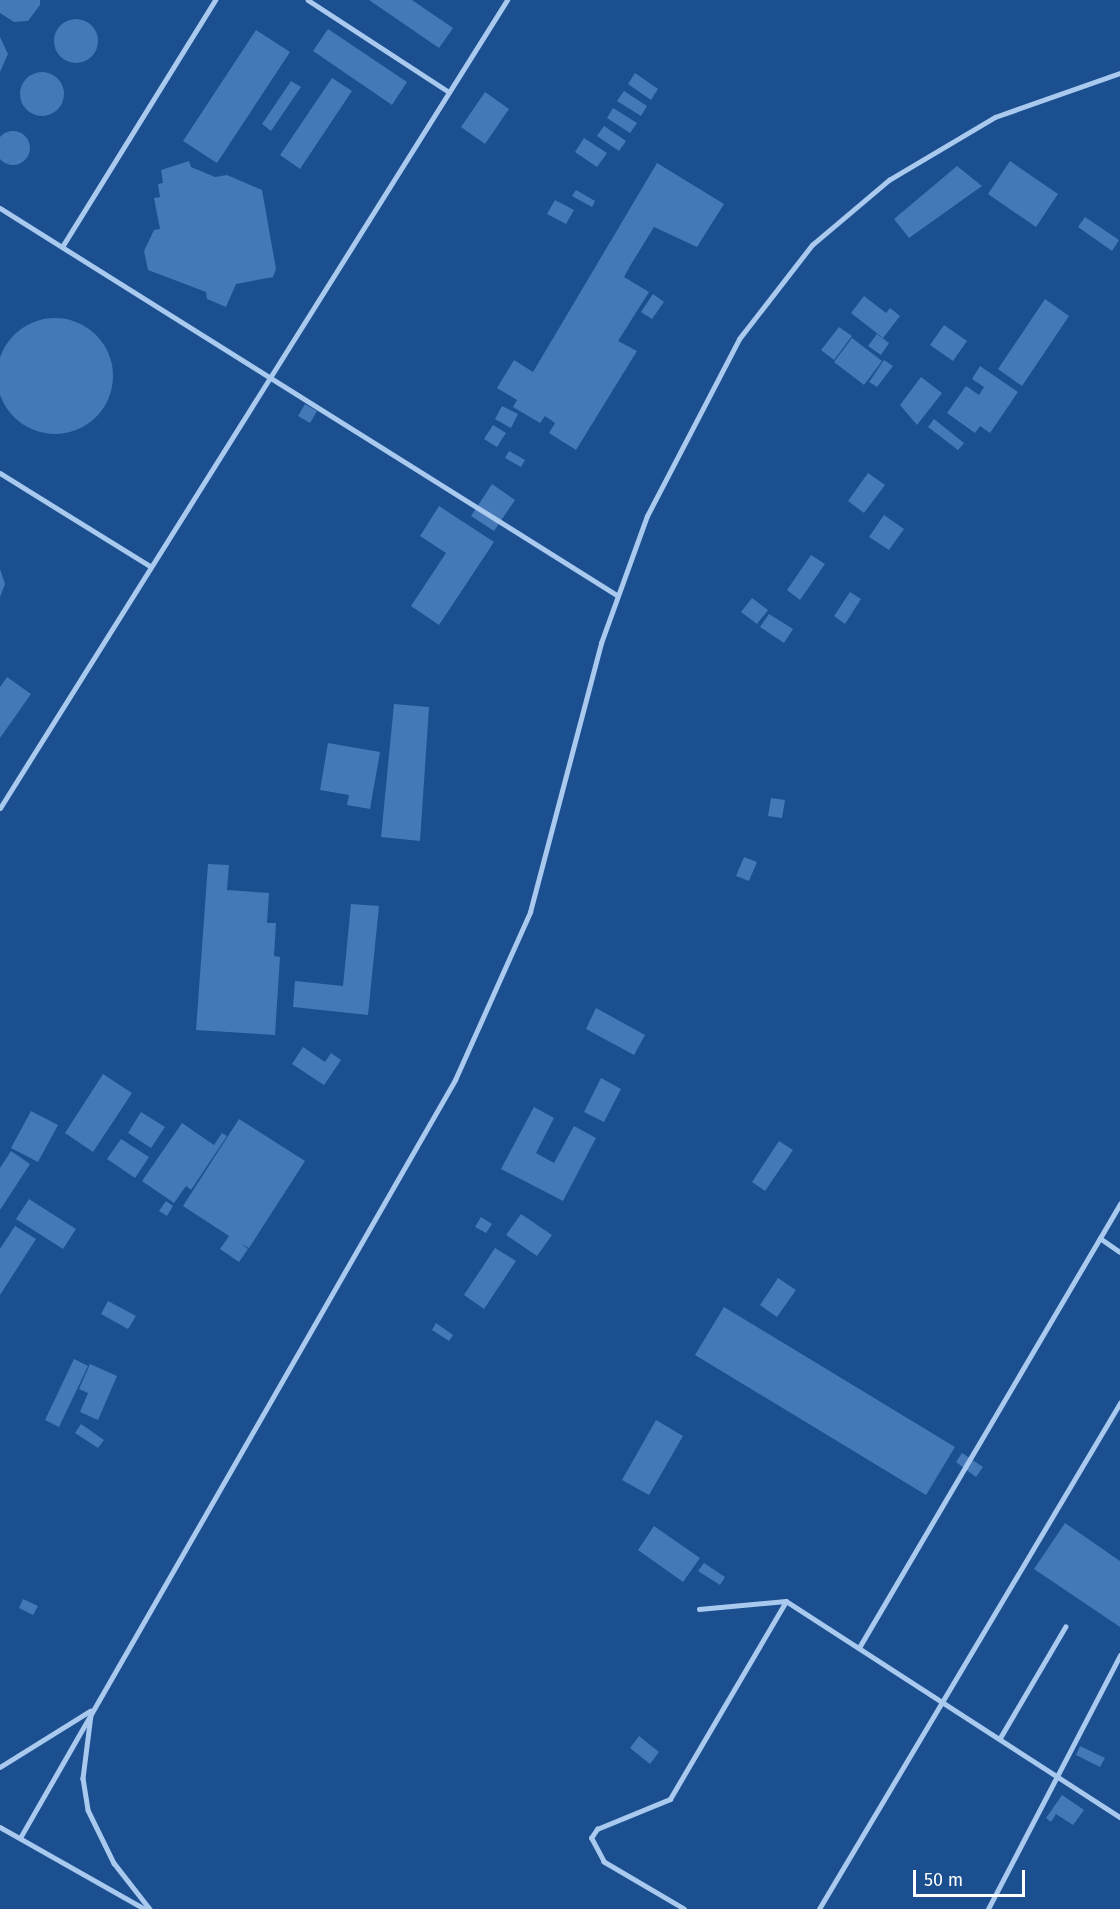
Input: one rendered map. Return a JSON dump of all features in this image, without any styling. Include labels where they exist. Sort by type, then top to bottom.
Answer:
[{"type":"lane","points":[[62,247],[215,0]]},
{"type":"lane","points":[[308,0],[449,92]]},
{"type":"lane","points":[[0,808],[268,376],[507,0]]},
{"type":"lane","points":[[20,1838],[455,1080],[530,912],[617,596],[647,516],[697,415],[739,339],[812,245],[889,180],[969,129],[1049,95],[1120,73]]},
{"type":"lane","points":[[0,208],[617,596]]},
{"type":"lane","points":[[0,473],[150,566]]},
{"type":"lane","points":[[860,1646],[1120,1204]]},
{"type":"lane","points":[[1100,1238],[1120,1252]]},
{"type":"lane","points":[[819,1909],[1120,1403]]},
{"type":"lane","points":[[684,1909],[604,1862],[591,1838],[597,1829],[670,1799],[786,1601]]},
{"type":"lane","points":[[699,1610],[786,1601],[942,1699],[1120,1817]]},
{"type":"lane","points":[[1000,1738],[1065,1627]]},
{"type":"lane","points":[[988,1909],[1120,1655]]},
{"type":"lane","points":[[0,1767],[93,1709]]},
{"type":"lane","points":[[93,1709],[82,1778],[88,1810],[114,1863],[150,1909]]},
{"type":"lane","points":[[0,1827],[146,1909]]},
{"type":"building","points":[[0,0],[40,0],[40,5],[28,21],[14,22],[0,13]]},
{"type":"building","points":[[369,0],[412,0],[453,28],[439,48]]},
{"type":"building","points":[[76,19],[85,20],[92,25],[97,32],[97,50],[92,57],[85,62],[76,63],[67,62],[60,57],[55,50],[54,41],[55,32],[60,25],[67,20]]},
{"type":"building","points":[[328,29],[407,82],[392,105],[313,51]]},
{"type":"building","points":[[256,30],[290,52],[217,163],[183,141]]},
{"type":"building","points":[[0,37],[8,54],[0,72]]},
{"type":"building","points":[[42,72],[58,78],[64,94],[58,110],[42,116],[26,110],[20,94],[26,78]]},
{"type":"building","points":[[635,73],[658,89],[651,100],[628,84]]},
{"type":"building","points":[[332,78],[352,91],[300,169],[280,155]]},
{"type":"building","points":[[291,81],[301,87],[271,131],[262,124]]},
{"type":"building","points":[[624,91],[647,106],[641,116],[617,101]]},
{"type":"building","points":[[485,92],[509,109],[485,144],[461,127]]},
{"type":"building","points":[[613,108],[637,123],[630,133],[607,118]]},
{"type":"building","points":[[604,126],[626,141],[619,151],[597,136]]},
{"type":"building","points":[[13,131],[25,136],[30,148],[25,160],[13,165],[1,160],[-4,148],[1,136]]},
{"type":"building","points":[[584,138],[607,153],[597,167],[575,152]]},
{"type":"building","points":[[189,161],[191,167],[215,177],[227,175],[262,190],[276,269],[273,277],[236,284],[226,307],[207,299],[206,292],[148,270],[144,251],[154,230],[160,229],[154,198],[160,197],[158,184],[163,183],[161,170]]},
{"type":"building","points":[[1010,161],[1058,194],[1036,227],[988,194]]},
{"type":"building","points":[[657,163],[724,204],[697,247],[654,227],[630,266],[624,277],[649,292],[618,341],[637,351],[576,450],[549,433],[555,423],[545,416],[540,423],[513,407],[517,400],[497,388],[514,360],[533,372]]},
{"type":"building","points":[[957,166],[982,186],[909,238],[894,219]]},
{"type":"building","points":[[576,190],[595,201],[592,207],[572,196]]},
{"type":"building","points":[[555,200],[574,210],[566,224],[547,214]]},
{"type":"building","points":[[1085,217],[1119,240],[1112,251],[1078,227]]},
{"type":"building","points":[[653,294],[664,302],[652,319],[641,312]]},
{"type":"building","points":[[864,296],[886,313],[890,308],[900,316],[883,338],[851,313]]},
{"type":"building","points":[[1045,299],[1069,316],[1022,386],[998,369]]},
{"type":"building","points":[[55,318],[77,322],[96,335],[109,354],[113,376],[109,398],[96,417],[77,430],[55,434],[33,430],[14,417],[1,398],[-3,376],[1,354],[14,335],[33,322]]},
{"type":"building","points":[[944,325],[967,341],[953,361],[930,345]]},
{"type":"building","points":[[839,327],[852,336],[834,360],[821,350]]},
{"type":"building","points":[[877,334],[889,343],[881,355],[868,346]]},
{"type":"building","points":[[852,338],[882,361],[864,385],[834,362]]},
{"type":"building","points":[[884,360],[893,366],[877,387],[869,382]]},
{"type":"building","points":[[980,366],[1018,392],[990,433],[980,426],[975,433],[947,413],[966,386],[979,395],[984,387],[972,379]]},
{"type":"building","points":[[921,377],[942,393],[917,425],[900,405]]},
{"type":"building","points":[[305,404],[317,411],[310,423],[298,416]]},
{"type":"building","points":[[502,406],[518,414],[511,428],[495,419]]},
{"type":"building","points":[[934,419],[964,443],[958,450],[928,427]]},
{"type":"building","points":[[493,425],[506,433],[497,447],[484,439]]},
{"type":"building","points":[[509,451],[525,460],[521,467],[505,458]]},
{"type":"building","points":[[868,473],[885,485],[864,513],[848,501]]},
{"type":"building","points":[[492,484],[515,500],[494,531],[471,516]]},
{"type":"building","points":[[439,506],[494,542],[439,625],[411,606],[446,553],[420,536]]},
{"type":"building","points":[[884,515],[904,529],[889,550],[869,537]]},
{"type":"building","points":[[811,555],[825,564],[800,600],[787,590]]},
{"type":"building","points":[[0,569],[5,584],[0,597]]},
{"type":"building","points":[[850,592],[861,599],[845,624],[834,616]]},
{"type":"building","points":[[752,598],[768,610],[757,624],[741,612]]},
{"type":"building","points":[[769,614],[793,629],[784,643],[760,627]]},
{"type":"building","points":[[7,677],[31,694],[0,738],[0,687]]},
{"type":"building","points":[[394,704],[429,707],[420,841],[381,837]]},
{"type":"building","points":[[328,743],[380,752],[370,809],[347,805],[349,795],[320,790]]},
{"type":"building","points":[[771,798],[785,800],[782,818],[768,816]]},
{"type":"building","points":[[744,857],[757,862],[749,881],[736,876]]},
{"type":"building","points":[[208,864],[229,865],[227,890],[269,893],[267,923],[276,923],[274,956],[280,957],[275,1035],[196,1030]]},
{"type":"building","points":[[351,904],[379,906],[368,1015],[293,1007],[295,981],[343,986]]},
{"type":"building","points":[[596,1008],[645,1035],[634,1055],[586,1029]]},
{"type":"building","points":[[303,1047],[325,1062],[331,1053],[341,1060],[324,1085],[292,1064]]},
{"type":"building","points":[[103,1074],[132,1093],[93,1152],[65,1133]]},
{"type":"building","points":[[601,1078],[621,1089],[604,1122],[584,1112]]},
{"type":"building","points":[[534,1107],[554,1118],[536,1153],[554,1163],[574,1126],[596,1138],[563,1201],[501,1169]]},
{"type":"building","points":[[31,1111],[58,1125],[38,1162],[11,1148]]},
{"type":"building","points":[[141,1112],[165,1127],[151,1148],[128,1133]]},
{"type":"building","points":[[239,1119],[305,1161],[249,1248],[241,1244],[248,1249],[239,1262],[220,1249],[229,1236],[183,1206]]},
{"type":"building","points":[[182,1123],[214,1145],[222,1133],[227,1136],[191,1190],[186,1186],[174,1203],[142,1181]]},
{"type":"building","points":[[121,1139],[149,1157],[135,1178],[107,1159]]},
{"type":"building","points":[[779,1141],[793,1150],[765,1191],[752,1182]]},
{"type":"building","points":[[11,1151],[30,1164],[0,1210],[0,1168]]},
{"type":"building","points":[[29,1199],[76,1229],[63,1249],[16,1219]]},
{"type":"building","points":[[166,1201],[173,1206],[167,1216],[159,1211]]},
{"type":"building","points":[[521,1214],[552,1235],[537,1256],[506,1235]]},
{"type":"building","points":[[481,1217],[492,1224],[486,1233],[475,1227]]},
{"type":"building","points":[[15,1226],[36,1239],[0,1295],[0,1249]]},
{"type":"building","points":[[495,1248],[516,1261],[484,1309],[464,1295]]},
{"type":"building","points":[[778,1278],[796,1290],[777,1317],[760,1305]]},
{"type":"building","points":[[108,1301],[136,1316],[128,1329],[101,1314]]},
{"type":"building","points":[[724,1307],[955,1447],[926,1495],[695,1355]]},
{"type":"building","points":[[436,1323],[453,1335],[449,1341],[432,1330]]},
{"type":"building","points":[[74,1359],[88,1366],[59,1427],[45,1420]]},
{"type":"building","points":[[90,1364],[117,1376],[98,1420],[80,1412],[88,1393],[79,1389]]},
{"type":"building","points":[[656,1420],[683,1436],[649,1495],[622,1480]]},
{"type":"building","points":[[81,1424],[104,1440],[98,1448],[75,1433]]},
{"type":"building","points":[[962,1453],[983,1467],[976,1477],[956,1462]]},
{"type":"building","points":[[1065,1523],[1120,1561],[1120,1627],[1034,1569]]},
{"type":"building","points":[[654,1526],[700,1558],[683,1582],[638,1550]]},
{"type":"building","points":[[704,1563],[725,1577],[720,1585],[698,1571]]},
{"type":"building","points":[[23,1599],[38,1606],[33,1615],[19,1608]]},
{"type":"building","points":[[639,1736],[659,1752],[650,1764],[630,1748]]},
{"type":"building","points":[[1080,1746],[1105,1758],[1100,1767],[1076,1755]]},
{"type":"building","points":[[1062,1795],[1084,1810],[1073,1825],[1056,1814],[1051,1822],[1046,1818]]}]
